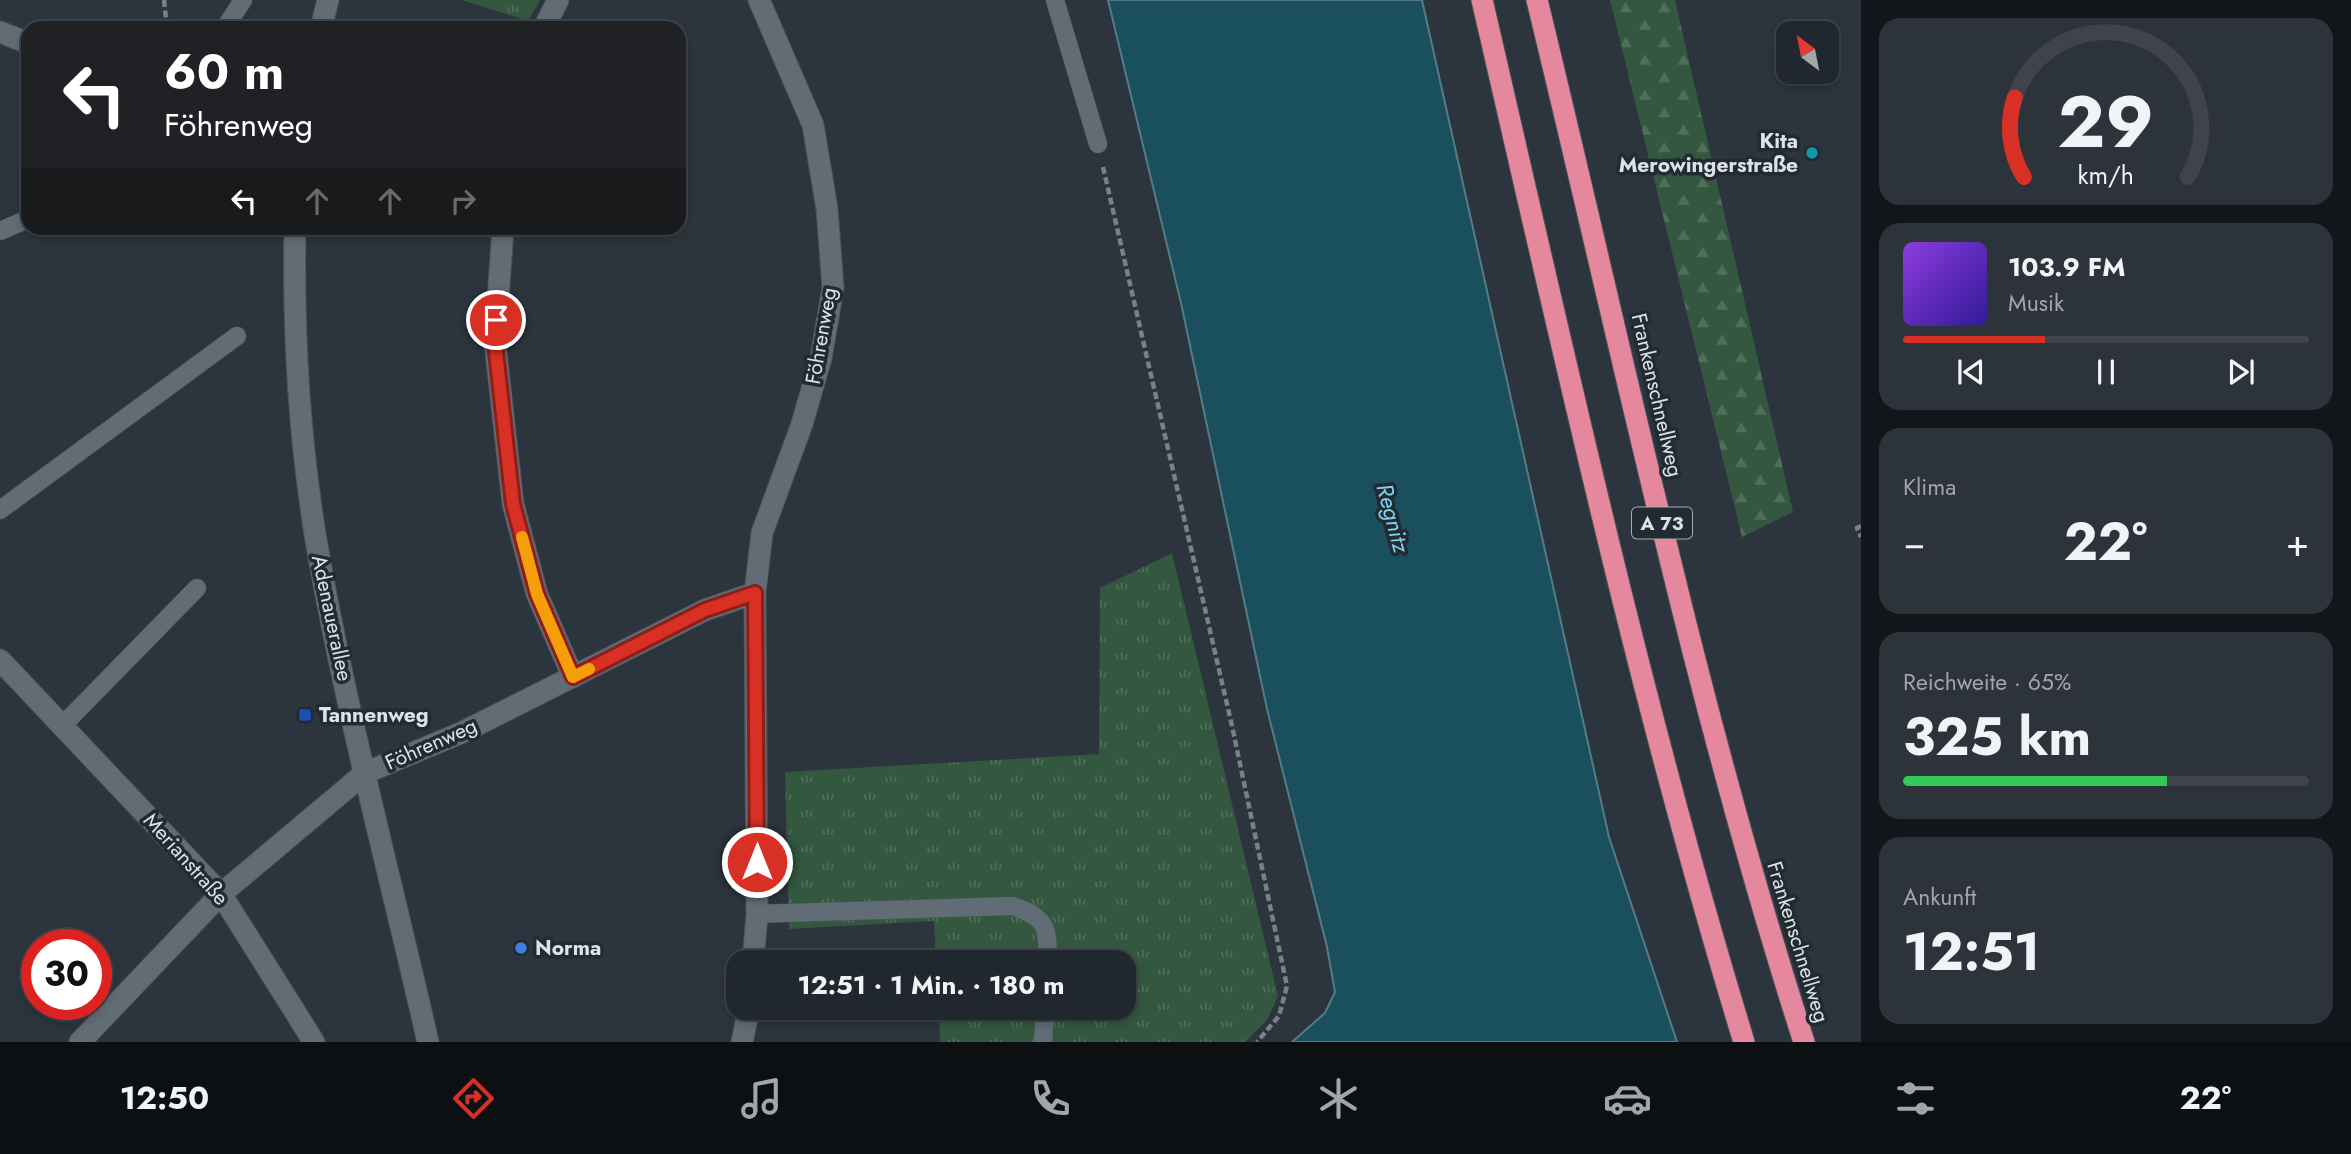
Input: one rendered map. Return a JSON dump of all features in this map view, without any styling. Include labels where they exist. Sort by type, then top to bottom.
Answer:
[{"type":"highway","name":"A 73","points":[[1482,0],[1628,631],[1702,905],[1744,1042]]},
{"type":"highway","name":"Frankenschnellweg","points":[[1537,0],[1685,623],[1756,893],[1804,1042]]},
{"type":"street","points":[[323,21],[328,0]]},
{"type":"street","points":[[548,21],[558,0]]},
{"type":"street","name":"Föhrenweg","points":[[754,950],[757,914],[755,593],[762,533],[802,424],[821,358],[832,288],[827,209],[813,125],[759,0]]},
{"type":"street","points":[[0,33],[21,40]]},
{"type":"street","name":"Adenauerallee","points":[[295,235],[294,312],[316,538],[365,773],[428,1042]]},
{"type":"street","points":[[503,235],[495,343],[513,504],[537,594],[573,677]]},
{"type":"street","name":"Föhrenweg","points":[[365,773],[463,733],[705,610],[755,593]]},
{"type":"street","name":"Merianstraße","points":[[0,660],[221,894],[314,1042]]},
{"type":"street","points":[[80,1042],[221,894],[365,773]]},
{"type":"street","points":[[741,1042],[746,1020]]},
{"type":"lane","points":[[230,21],[243,0]]},
{"type":"lane","points":[[1055,0],[1098,144]]},
{"type":"lane","points":[[0,231],[21,222]]},
{"type":"lane","points":[[0,510],[237,336]]},
{"type":"lane","points":[[62,726],[197,588]]},
{"type":"lane","points":[[757,914],[1012,906],[1027,911],[1042,922],[1049,934],[1048,950]]},
{"type":"lane","points":[[1043,1042],[1044,1020]]},
{"type":"path","points":[[164,0],[166,21]]},
{"type":"path","points":[[1098,144],[1232,726],[1287,986],[1279,1016],[1256,1042]]},
{"type":"path","points":[[1861,526],[1857,528],[1861,537]]},
{"type":"green space","points":[[462,0],[540,0],[528,21]]},
{"type":"green space","points":[[1610,0],[1675,0],[1793,512],[1742,537]]},
{"type":"green space","points":[[1172,553],[1278,996],[1267,1020],[1245,1042],[940,1042],[939,1020],[1136,1020],[1136,950],[935,950],[934,921],[789,929],[785,772],[1099,754],[1100,588]]},
{"type":"water","name":"Regnitz","points":[[1108,0],[1422,0],[1609,837],[1677,1042],[1292,1042],[1325,1013],[1335,992],[1327,947],[1267,709],[1181,303]]},
{"type":"slow traffic","points":[[522,537],[537,594],[573,677],[589,669]]},
{"type":"place","name":"Kita Merowingerstraße","points":[[1812,153]]},
{"type":"place","name":"Tannenweg","points":[[305,715]]},
{"type":"place","name":"Norma","points":[[521,948]]},
{"type":"route","points":[[496,320],[495,343],[513,504],[537,594],[573,677],[705,610],[755,593],[757,862]]}]
